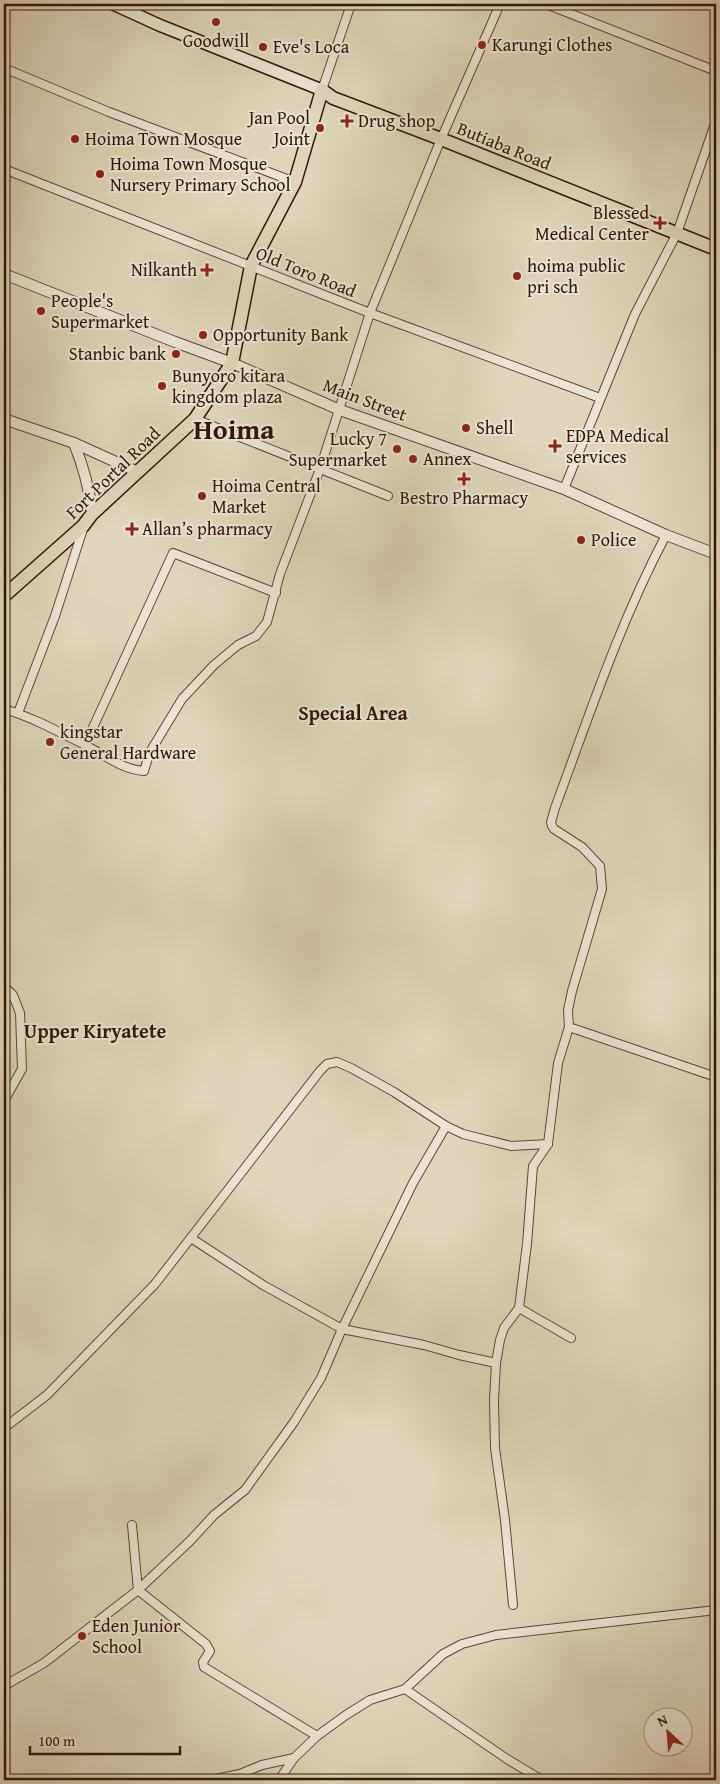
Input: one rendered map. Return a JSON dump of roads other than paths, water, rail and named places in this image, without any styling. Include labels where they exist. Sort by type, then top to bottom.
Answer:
[{"type":"main road","name":"Butiaba Road","points":[[113,4],[159,25],[322,90],[333,98],[441,139],[716,250]]},
{"type":"main road","points":[[232,363],[251,266],[296,182],[322,90]]},
{"type":"main road","name":"Fort Portal Road","points":[[4,596],[84,526],[92,514],[195,419],[232,363]]},
{"type":"street","points":[[322,90],[351,4]]},
{"type":"street","points":[[4,709],[18,713],[86,745],[116,762],[144,771],[150,752],[182,699],[214,664],[238,645],[256,636],[267,622],[280,574],[320,469],[370,313],[441,139],[500,4]]},
{"type":"street","points":[[546,4],[716,71]]},
{"type":"street","points":[[4,68],[109,112],[296,182]]},
{"type":"street","points":[[564,489],[635,314],[677,233],[716,121]]},
{"type":"street","name":"Old Toro Road","points":[[4,169],[370,313],[600,398]]},
{"type":"street","name":"Main Street","points":[[4,274],[232,363],[340,410],[564,489],[666,535],[716,554]]},
{"type":"street","points":[[4,419],[74,443],[138,472]]},
{"type":"street","points":[[195,419],[388,496]]},
{"type":"street","points":[[74,443],[83,468],[92,514]]},
{"type":"street","points":[[18,713],[55,616],[84,526]]},
{"type":"street","points":[[513,1605],[505,1520],[495,1448],[494,1400],[496,1363],[504,1328],[518,1308],[527,1244],[533,1166],[548,1144],[558,1064],[569,1027],[568,1010],[572,991],[602,889],[600,866],[582,847],[554,829],[551,822],[614,649],[650,566],[666,535]]},
{"type":"street","points":[[86,745],[173,554],[276,593]]},
{"type":"street","points":[[4,986],[13,995],[20,1013],[22,1069],[4,1101]]},
{"type":"street","points":[[569,1027],[716,1077]]},
{"type":"street","points":[[5,1425],[47,1395],[155,1284],[327,1064],[336,1062],[351,1068],[394,1092],[446,1126],[463,1134],[510,1146],[548,1144]]},
{"type":"street","points":[[4,1686],[44,1663],[138,1590],[190,1542],[214,1515],[245,1490],[294,1422],[321,1378],[342,1329],[413,1183],[446,1126]]},
{"type":"street","points":[[191,1238],[263,1285],[342,1329],[424,1345],[496,1363]]},
{"type":"street","points":[[518,1308],[571,1338]]},
{"type":"street","points":[[132,1525],[138,1590],[206,1644],[210,1651],[203,1662],[204,1667],[317,1736]]},
{"type":"street","points":[[279,1780],[294,1758],[317,1736],[370,1700],[405,1689],[443,1654],[462,1644],[496,1635],[716,1610]]},
{"type":"street","points":[[405,1689],[507,1759],[542,1780]]},
{"type":"street","points":[[187,1780],[215,1779],[240,1774],[262,1765],[294,1758]]},
{"type":"place","name":"Goodwill","points":[[216,22]]},
{"type":"place","name":"Karungi Clothes","points":[[482,45]]},
{"type":"place","name":"Eve's Loca","points":[[263,47]]},
{"type":"place","name":"Drug shop","points":[[347,121]]},
{"type":"place","name":"Jan Pool Joint","points":[[320,128]]},
{"type":"place","name":"Hoima Town Mosque","points":[[75,139]]},
{"type":"place","name":"Hoima Town Mosque Nursery Primary School","points":[[100,174]]},
{"type":"place","name":"Blessed Medical Center","points":[[660,223]]},
{"type":"place","name":"Nilkanth","points":[[207,270]]},
{"type":"place","name":"hoima public pri sch","points":[[517,276]]},
{"type":"place","name":"People's Supermarket","points":[[41,311]]},
{"type":"place","name":"Opportunity Bank","points":[[203,335]]},
{"type":"place","name":"Stanbic bank","points":[[176,354]]},
{"type":"place","name":"Bunyoro kitara kingdom plaza","points":[[162,386]]},
{"type":"place","name":"Shell","points":[[466,428]]},
{"type":"place","name":"EDPA Medical services","points":[[555,446]]},
{"type":"place","name":"Lucky 7 Supermarket","points":[[397,449]]},
{"type":"place","name":"Annex","points":[[413,459]]},
{"type":"place","name":"Bestro Pharmacy","points":[[464,479]]},
{"type":"place","name":"Hoima Central Market","points":[[202,496]]},
{"type":"place","name":"Allan’s pharmacy","points":[[132,529]]},
{"type":"place","name":"Police","points":[[581,540]]},
{"type":"place","name":"kingstar General Hardware","points":[[50,742]]},
{"type":"place","name":"Eden Junior School","points":[[82,1636]]},
{"type":"district","name":"Hoima","points":[[234,429]]},
{"type":"district","name":"Special Area","points":[[353,713]]},
{"type":"district","name":"Upper Kiryatete","points":[[95,1031]]}]
